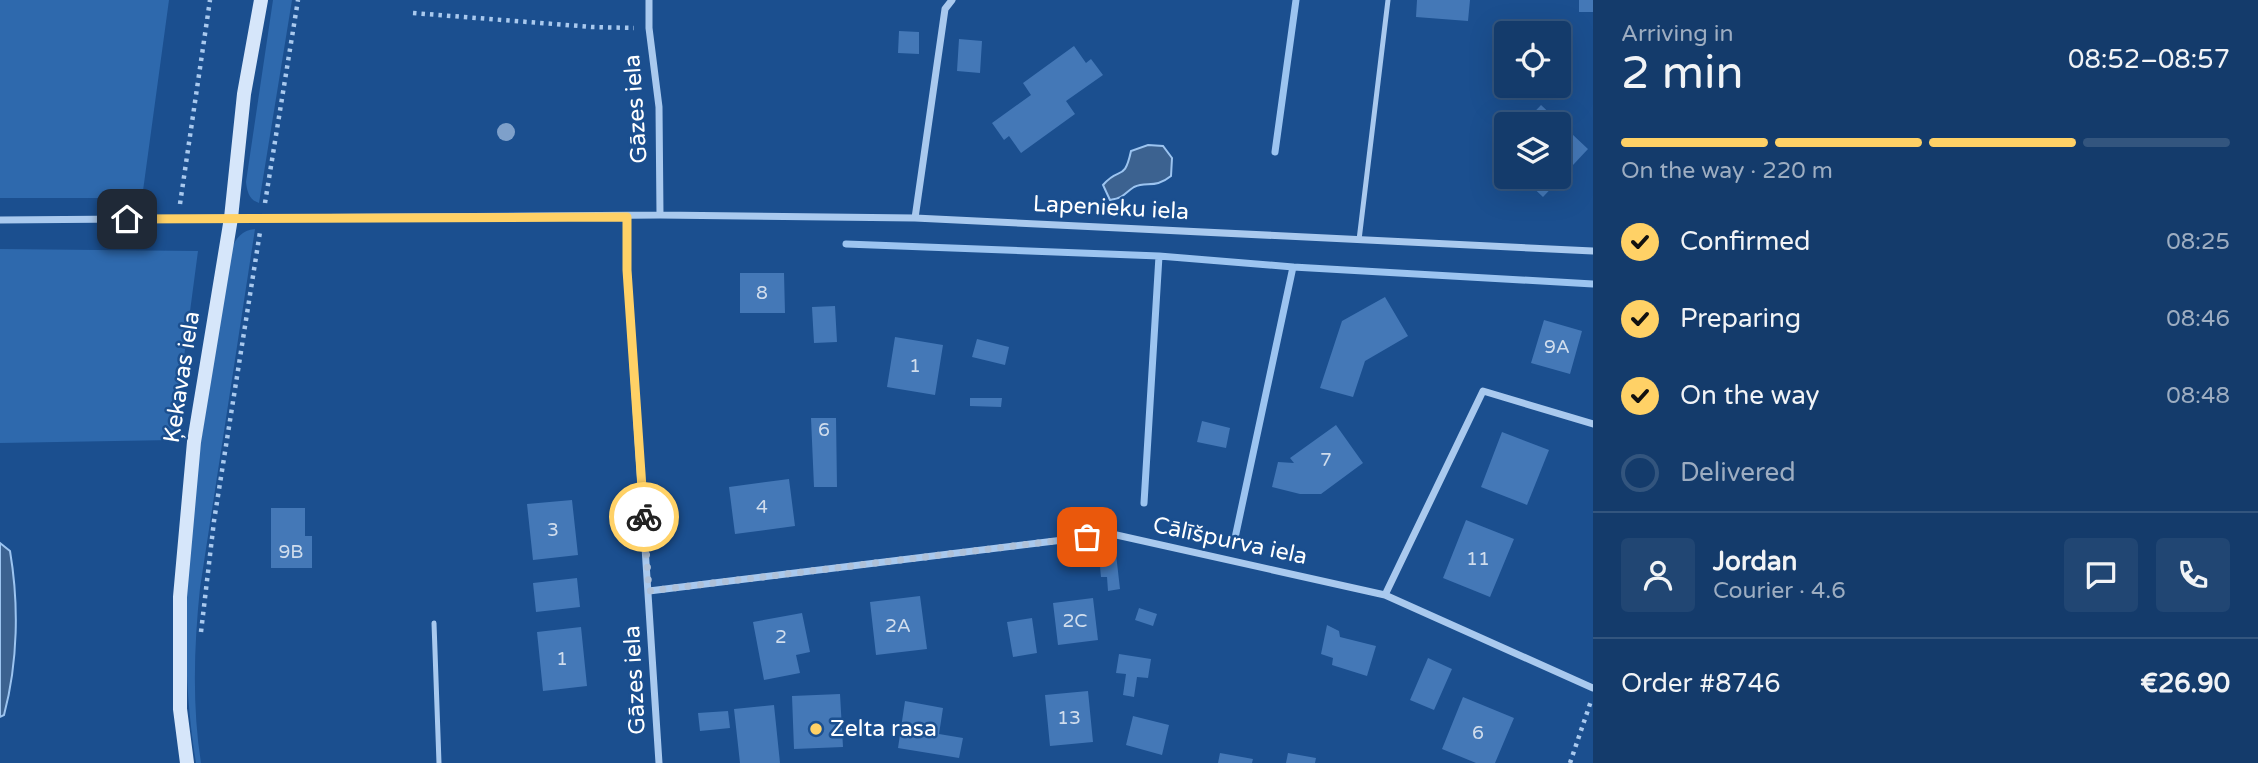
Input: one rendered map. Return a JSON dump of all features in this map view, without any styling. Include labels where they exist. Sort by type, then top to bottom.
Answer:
[{"type":"main road","name":"Ķekavas iela","points":[[187,763],[180,709],[180,597],[194,442],[231,218],[244,94],[261,0]]},
{"type":"street","name":"Gāzes iela","points":[[649,0],[649,28],[659,107],[660,215]]},
{"type":"street","points":[[915,218],[945,9],[952,0]]},
{"type":"street","name":"Lapenieku iela","points":[[0,220],[660,215],[915,218],[1593,251]]},
{"type":"street","name":"Gāzes iela","points":[[627,217],[627,270],[659,763]]},
{"type":"street","points":[[1385,595],[1483,391],[1593,424]]},
{"type":"street","name":"Cālīšpurva iela","points":[[649,591],[1112,534],[1385,595],[1593,688]]},
{"type":"lane","points":[[1359,240],[1388,0]]},
{"type":"lane","points":[[433,623],[439,763]]},
{"type":"path","points":[[178,219],[210,0]]},
{"type":"path","points":[[201,637],[216,508],[298,0]]},
{"type":"path","points":[[413,13],[592,27],[649,28]]},
{"type":"path","points":[[1570,763],[1593,695]]},
{"type":"shaded area","points":[[0,0],[169,0],[142,198],[0,198]]},
{"type":"shaded area","points":[[273,0],[292,0],[259,203],[251,197],[246,182]]},
{"type":"shaded area","points":[[1148,145],[1163,146],[1172,158],[1171,176],[1156,184],[1139,185],[1110,200],[1103,185],[1124,171],[1131,151]]},
{"type":"shaded area","points":[[255,229],[200,588],[195,676],[201,763],[196,763],[188,699],[186,635],[193,506],[231,250],[240,235]]},
{"type":"shaded area","points":[[0,249],[198,251],[173,440],[0,443]]},
{"type":"shaded area","points":[[0,543],[10,551],[16,633],[9,695],[4,715],[0,717]]},
{"type":"building","points":[[1417,0],[1470,0],[1468,21],[1416,17]]},
{"type":"building","points":[[1579,0],[1593,0],[1593,12],[1579,12]]},
{"type":"building","points":[[899,31],[919,32],[919,54],[898,53]]},
{"type":"building","points":[[959,39],[982,41],[980,73],[957,71]]},
{"type":"building","points":[[1074,46],[1086,63],[1091,59],[1103,75],[1066,101],[1075,114],[1021,153],[1009,136],[1004,140],[992,123],[1031,95],[1023,83]]},
{"type":"building","points":[[1541,105],[1548,112],[1534,112]]},
{"type":"building","points":[[1571,133],[1588,149],[1571,167]]},
{"type":"building","points":[[1535,189],[1550,189],[1543,197]]},
{"type":"building","points":[[740,273],[784,273],[785,313],[740,313]]},
{"type":"building","points":[[1385,297],[1408,336],[1365,361],[1353,397],[1320,388],[1342,321]]},
{"type":"building","points":[[835,306],[837,342],[814,343],[812,307]]},
{"type":"building","points":[[1544,320],[1582,331],[1570,374],[1531,363]]},
{"type":"building","points":[[895,337],[943,345],[935,395],[887,387]]},
{"type":"building","points":[[977,339],[1009,347],[1005,365],[972,357]]},
{"type":"building","points":[[970,398],[1002,398],[1001,407],[970,406]]},
{"type":"building","points":[[811,418],[836,418],[837,487],[814,487]]},
{"type":"building","points":[[1202,421],[1230,428],[1226,448],[1197,442]]},
{"type":"building","points":[[1336,425],[1363,463],[1321,494],[1300,494],[1272,487],[1278,462],[1294,463],[1290,458]]},
{"type":"building","points":[[1502,432],[1549,450],[1527,505],[1481,487]]},
{"type":"building","points":[[789,479],[795,526],[735,534],[729,487]]},
{"type":"building","points":[[572,500],[578,555],[533,560],[527,504]]},
{"type":"building","points":[[271,508],[305,508],[305,536],[312,536],[312,568],[271,568]]},
{"type":"building","points":[[1466,520],[1514,539],[1490,597],[1443,578]]},
{"type":"building","points":[[1116,554],[1120,589],[1108,591],[1107,577],[1101,577],[1099,556]]},
{"type":"building","points":[[577,578],[580,607],[536,612],[533,583]]},
{"type":"building","points":[[920,596],[927,649],[876,655],[870,602]]},
{"type":"building","points":[[1093,598],[1098,640],[1058,645],[1053,603]]},
{"type":"building","points":[[1139,608],[1157,614],[1153,626],[1135,620]]},
{"type":"building","points":[[802,613],[810,652],[796,655],[800,673],[764,680],[753,622]]},
{"type":"building","points":[[1032,618],[1037,653],[1013,657],[1007,622]]},
{"type":"building","points":[[1327,625],[1339,631],[1340,637],[1376,646],[1367,676],[1332,665],[1333,658],[1321,654]]},
{"type":"building","points":[[581,627],[587,686],[543,691],[537,632]]},
{"type":"building","points":[[1119,654],[1151,659],[1148,678],[1137,677],[1134,697],[1123,695],[1126,674],[1116,673]]},
{"type":"building","points":[[1428,658],[1452,669],[1434,710],[1410,700]]},
{"type":"building","points":[[1088,691],[1093,742],[1050,746],[1045,695]]},
{"type":"building","points":[[840,694],[843,747],[794,749],[792,696]]},
{"type":"building","points":[[1463,697],[1514,718],[1495,763],[1476,763],[1442,749]]},
{"type":"building","points":[[905,701],[943,708],[939,734],[963,738],[959,758],[898,748]]},
{"type":"building","points":[[774,705],[780,763],[740,763],[734,709]]},
{"type":"building","points":[[728,711],[730,728],[700,731],[698,713]]},
{"type":"building","points":[[1133,716],[1169,725],[1162,755],[1126,745]]},
{"type":"building","points":[[1220,753],[1253,759],[1252,763],[1218,763]]},
{"type":"building","points":[[1288,753],[1316,758],[1315,763],[1286,763]]},
{"type":"waterway","points":[[1275,152],[1296,0]]},
{"type":"waterway","points":[[846,244],[1159,256],[1293,267],[1593,284]]},
{"type":"waterway","points":[[1144,503],[1159,256]]},
{"type":"waterway","points":[[1235,538],[1293,267]]},
{"type":"way so far","points":[[644,517],[649,591],[1087,537]]},
{"type":"place","name":"Zelta rasa","points":[[816,729]]},
{"type":"route","points":[[127,219],[627,217],[627,270],[644,517]]}]
